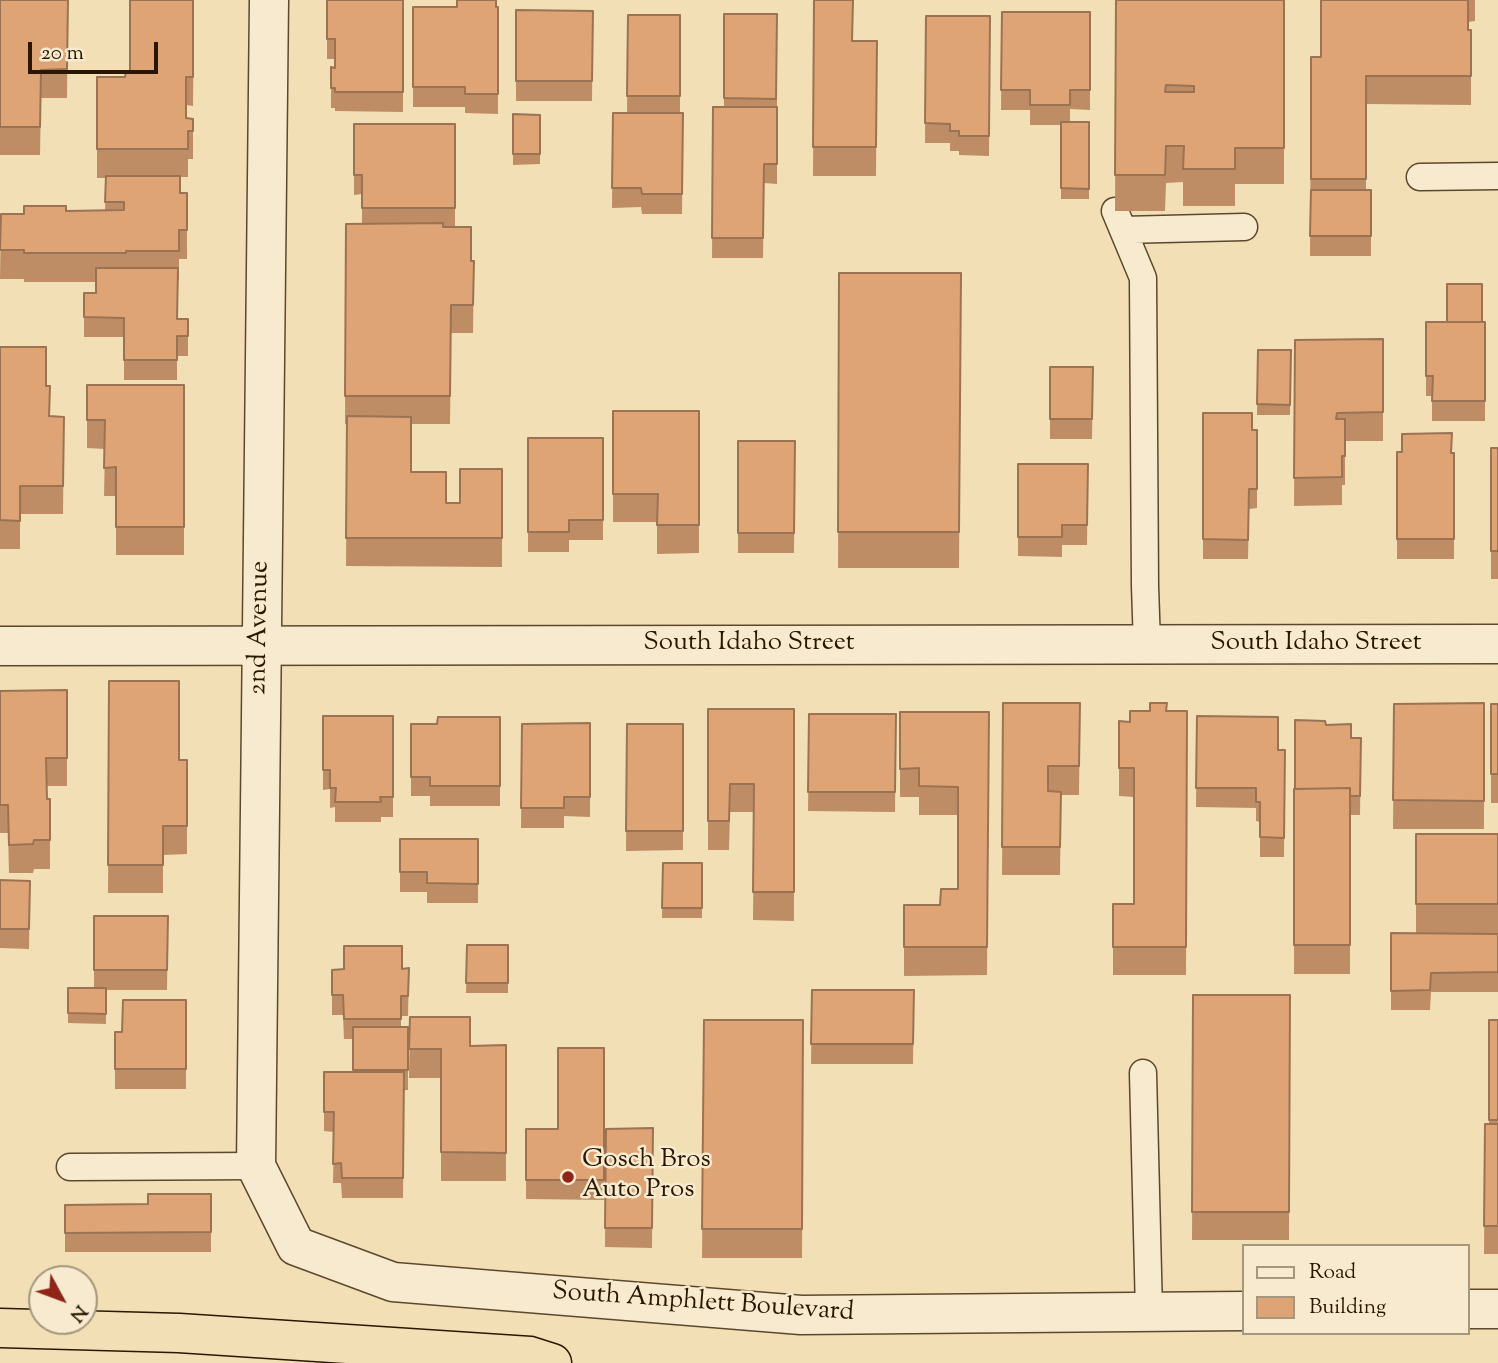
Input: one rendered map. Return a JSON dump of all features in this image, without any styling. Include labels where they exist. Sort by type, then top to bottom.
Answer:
[{"type":"highway","points":[[0,1328],[179,1333],[530,1356],[552,1363]]},
{"type":"street","name":"2nd Avenue","points":[[270,0],[256,1166],[296,1245]]},
{"type":"street","name":"South Idaho Street","points":[[0,646],[1498,644]]},
{"type":"street","name":"South Amphlett Boulevard","points":[[296,1245],[393,1282],[801,1315],[1242,1311]]},
{"type":"street","points":[[1470,1309],[1498,1308]]},
{"type":"lane","points":[[1420,177],[1498,176]]},
{"type":"lane","points":[[1147,645],[1143,278],[1119,220],[1244,227]]},
{"type":"lane","points":[[1143,1073],[1149,1312]]},
{"type":"lane","points":[[70,1167],[256,1166]]},
{"type":"building","points":[[0,0],[68,0],[67,69],[41,70],[40,127],[0,127]]},
{"type":"building","points":[[130,0],[193,0],[193,77],[186,77],[186,118],[193,119],[193,131],[188,131],[188,149],[97,149],[97,77],[125,77],[126,71],[130,71]]},
{"type":"building","points":[[327,0],[403,0],[403,92],[335,92],[335,88],[331,88],[331,67],[335,68],[335,39],[327,39]]},
{"type":"building","points":[[457,0],[496,0],[498,94],[465,94],[465,87],[413,87],[413,7],[457,7]]},
{"type":"building","points":[[814,0],[853,0],[852,41],[877,41],[876,147],[813,147]]},
{"type":"building","points":[[1116,0],[1284,0],[1284,148],[1235,148],[1235,169],[1183,169],[1184,146],[1166,146],[1165,175],[1115,175]],"holes":[[[1166,85],[1194,86],[1194,92],[1165,92]]]},
{"type":"building","points":[[1321,0],[1468,0],[1471,76],[1366,76],[1366,179],[1311,179],[1311,57],[1321,57]]},
{"type":"building","points":[[516,10],[593,11],[592,81],[516,81]]},
{"type":"building","points":[[1002,12],[1090,12],[1090,90],[1070,90],[1070,105],[1030,105],[1030,90],[1001,90]]},
{"type":"building","points":[[724,14],[777,14],[776,99],[724,98]]},
{"type":"building","points":[[628,15],[680,15],[680,96],[627,96]]},
{"type":"building","points":[[926,16],[990,16],[989,136],[959,136],[959,131],[950,131],[950,124],[925,123]]},
{"type":"building","points":[[713,107],[777,107],[777,164],[764,164],[763,238],[712,238]]},
{"type":"building","points":[[613,113],[683,113],[682,194],[642,194],[641,188],[612,188]]},
{"type":"building","points":[[513,114],[540,115],[540,154],[513,154]]},
{"type":"building","points":[[1061,122],[1089,122],[1089,189],[1061,188]]},
{"type":"building","points":[[354,124],[455,124],[455,208],[362,208],[362,175],[354,175]]},
{"type":"building","points":[[106,176],[180,176],[180,193],[187,193],[187,230],[179,230],[179,251],[24,253],[24,250],[0,250],[1,214],[24,214],[24,206],[66,206],[66,211],[124,210],[124,202],[105,202]]},
{"type":"building","points":[[1311,190],[1371,190],[1371,236],[1310,236]]},
{"type":"building","points":[[443,223],[443,227],[471,227],[471,261],[474,261],[473,305],[451,305],[450,396],[345,396],[346,224]]},
{"type":"building","points":[[96,268],[178,268],[177,319],[188,319],[188,336],[177,336],[177,360],[124,360],[124,318],[84,317],[84,293],[96,293]]},
{"type":"building","points":[[839,273],[961,273],[959,532],[838,532]]},
{"type":"building","points":[[1447,284],[1482,284],[1482,322],[1447,322]]},
{"type":"building","points":[[1426,322],[1485,322],[1485,401],[1432,401],[1433,376],[1426,376]]},
{"type":"building","points":[[1383,339],[1383,412],[1337,413],[1336,419],[1345,419],[1342,477],[1294,478],[1295,340]]},
{"type":"building","points":[[0,347],[46,347],[46,386],[50,386],[49,416],[64,417],[63,486],[20,486],[20,521],[0,520]]},
{"type":"building","points":[[1258,350],[1291,350],[1290,405],[1257,404]]},
{"type":"building","points":[[1050,367],[1093,367],[1092,419],[1050,419]]},
{"type":"building","points":[[87,385],[184,385],[184,527],[116,527],[116,467],[104,468],[105,420],[87,420]]},
{"type":"building","points":[[613,411],[699,411],[699,525],[657,525],[658,494],[613,494]]},
{"type":"building","points":[[1203,413],[1252,413],[1252,430],[1257,430],[1257,489],[1249,489],[1248,540],[1203,539]]},
{"type":"building","points":[[347,416],[411,417],[411,472],[446,472],[446,503],[460,503],[460,469],[502,469],[502,538],[346,538]]},
{"type":"building","points":[[1452,433],[1454,539],[1397,539],[1397,452],[1402,452],[1402,434]]},
{"type":"building","points":[[528,438],[603,438],[603,520],[569,520],[569,532],[528,532]]},
{"type":"building","points":[[738,441],[795,441],[794,533],[738,533]]},
{"type":"building","points":[[1491,448],[1498,448],[1498,551],[1491,551]]},
{"type":"building","points":[[1018,464],[1088,464],[1087,525],[1062,525],[1062,537],[1018,537]]},
{"type":"building","points":[[109,681],[179,681],[179,760],[187,760],[187,826],[163,826],[163,865],[108,865]]},
{"type":"building","points":[[67,690],[67,758],[46,758],[50,840],[9,845],[8,805],[0,805],[0,691]]},
{"type":"building","points":[[1003,703],[1080,703],[1079,766],[1048,766],[1048,791],[1061,792],[1060,847],[1002,847]]},
{"type":"building","points":[[1150,703],[1167,703],[1166,711],[1187,711],[1186,947],[1113,947],[1113,904],[1134,904],[1134,768],[1119,768],[1119,721],[1130,722],[1130,711],[1150,711]]},
{"type":"building","points":[[1484,703],[1484,801],[1393,800],[1394,704]]},
{"type":"building","points":[[1491,704],[1498,704],[1498,774],[1491,774]]},
{"type":"building","points":[[708,709],[794,709],[794,892],[753,892],[754,784],[730,784],[729,821],[708,821]]},
{"type":"building","points":[[900,712],[989,712],[987,947],[904,947],[904,905],[940,905],[941,889],[958,889],[958,787],[919,786],[919,768],[900,769]]},
{"type":"building","points":[[809,714],[896,714],[895,792],[808,792]]},
{"type":"building","points":[[323,716],[393,716],[393,797],[380,797],[381,802],[335,802],[336,788],[330,788],[330,770],[323,770]]},
{"type":"building","points":[[1197,716],[1278,717],[1278,750],[1285,750],[1284,838],[1260,837],[1260,802],[1256,802],[1256,788],[1196,788]]},
{"type":"building","points":[[438,717],[500,717],[500,786],[430,786],[430,777],[411,777],[411,724],[437,724]]},
{"type":"building","points":[[1295,720],[1325,721],[1326,725],[1351,724],[1351,738],[1361,738],[1360,796],[1350,796],[1350,788],[1295,789]]},
{"type":"building","points":[[590,723],[590,797],[564,797],[564,808],[521,808],[522,724]]},
{"type":"building","points":[[627,724],[683,724],[683,831],[626,831]]},
{"type":"building","points":[[1350,788],[1350,945],[1294,945],[1294,789]]},
{"type":"building","points":[[1416,834],[1498,834],[1498,904],[1416,904]]},
{"type":"building","points":[[400,839],[478,839],[478,884],[427,883],[427,872],[400,872]]},
{"type":"building","points":[[663,863],[702,863],[702,908],[662,908]]},
{"type":"building","points":[[0,880],[30,881],[29,929],[0,929]]},
{"type":"building","points":[[94,916],[168,916],[167,970],[94,970]]},
{"type":"building","points":[[1391,933],[1498,934],[1498,972],[1431,973],[1430,990],[1391,991]]},
{"type":"building","points":[[467,945],[508,945],[508,983],[466,983]]},
{"type":"building","points":[[344,946],[402,946],[402,969],[409,968],[408,996],[401,996],[401,1019],[344,1019],[343,995],[332,995],[332,970],[344,969]]},
{"type":"building","points":[[68,988],[106,988],[106,1014],[68,1013]]},
{"type":"building","points":[[812,990],[914,990],[913,1044],[811,1044]]},
{"type":"building","points":[[1193,995],[1290,995],[1289,1212],[1192,1212]]},
{"type":"building","points":[[123,1000],[186,1000],[186,1069],[115,1069],[115,1032],[122,1032]]},
{"type":"building","points":[[410,1017],[470,1017],[470,1046],[506,1045],[506,1153],[441,1152],[441,1049],[409,1049]]},
{"type":"building","points":[[704,1020],[803,1020],[802,1229],[702,1229]]},
{"type":"building","points":[[1489,1020],[1498,1020],[1498,1120],[1489,1120]]},
{"type":"building","points":[[353,1027],[408,1027],[408,1070],[353,1070]]},
{"type":"building","points":[[558,1048],[604,1048],[604,1180],[526,1180],[526,1129],[558,1129]]},
{"type":"building","points":[[324,1072],[404,1072],[403,1178],[342,1178],[341,1163],[333,1164],[334,1112],[324,1112]]},
{"type":"building","points":[[1485,1124],[1498,1124],[1498,1226],[1484,1226]]},
{"type":"building","points":[[653,1128],[652,1228],[605,1228],[606,1129]]},
{"type":"building","points":[[148,1194],[211,1194],[211,1232],[65,1233],[65,1205],[148,1204]]},
{"type":"place","name":"Gosch Bros Auto Pros","points":[[568,1177]]}]
